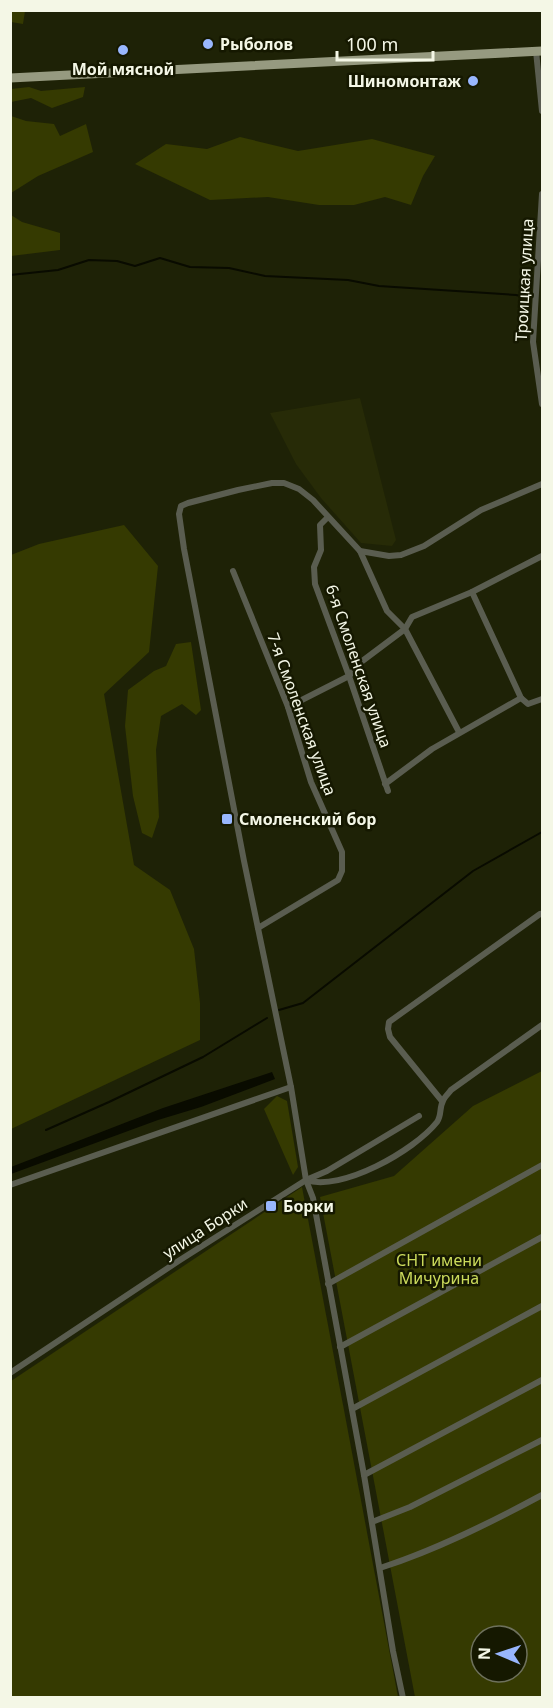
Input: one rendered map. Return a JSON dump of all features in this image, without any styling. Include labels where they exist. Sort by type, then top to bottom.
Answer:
[{"type":"main road","points":[[10,78],[539,51]]},
{"type":"street","points":[[539,51],[543,111]]},
{"type":"street","name":"Троицкая улица","points":[[543,194],[533,342],[540,372],[543,404]]},
{"type":"street","points":[[403,1698],[313,1198],[306,1180],[291,1087],[184,549],[179,514],[181,506],[272,483],[284,483],[299,489],[360,551],[387,611],[405,629],[459,732]]},
{"type":"street","points":[[360,551],[377,555],[401,555],[424,546],[481,510],[543,484]]},
{"type":"street","name":"6-я Смоленская улица","points":[[328,517],[320,525],[321,549],[314,567],[315,584],[388,791]]},
{"type":"street","points":[[288,707],[349,676],[361,662],[405,629],[412,617],[472,592],[543,556]]},
{"type":"street","name":"7-я Смоленская улица","points":[[233,571],[288,707],[311,782],[342,852],[342,865],[338,880],[258,928]]},
{"type":"street","points":[[472,592],[521,698],[528,704],[543,699]]},
{"type":"street","points":[[385,784],[432,749],[521,698]]},
{"type":"street","points":[[442,1101],[390,1036],[389,1022],[540,914]]},
{"type":"street","points":[[306,1180],[316,1184],[334,1181],[378,1167],[407,1148],[436,1124],[441,1115],[442,1101],[451,1090],[543,1024]]},
{"type":"street","points":[[10,1185],[291,1087]]},
{"type":"street","name":"улица Борки","points":[[10,1373],[180,1260],[306,1180],[327,1171],[419,1116]]},
{"type":"street","points":[[328,1284],[543,1165]]},
{"type":"street","points":[[340,1347],[543,1237]]},
{"type":"street","points":[[352,1409],[543,1306]]},
{"type":"street","points":[[364,1475],[543,1380]]},
{"type":"street","points":[[372,1522],[410,1507],[543,1440]]},
{"type":"street","points":[[380,1568],[410,1558],[499,1519],[543,1495]]},
{"type":"shaded area","points":[[360,398],[396,540],[392,546],[361,543],[321,498],[296,464],[270,413]]},
{"type":"shaded area","points":[[272,1072],[275,1079],[11,1174],[11,1167],[163,1108]]},
{"type":"green space","points":[[11,10],[25,11],[23,24],[11,22]]},
{"type":"green space","points":[[29,87],[41,91],[85,87],[83,97],[52,108],[31,98],[11,102],[11,89]]},
{"type":"green space","points":[[11,116],[26,121],[54,124],[60,136],[86,124],[93,152],[38,176],[11,193]]},
{"type":"green space","points":[[240,137],[298,151],[372,139],[435,156],[423,176],[411,205],[385,197],[354,205],[319,205],[268,197],[210,200],[135,164],[166,144],[207,149]]},
{"type":"green space","points":[[11,215],[22,222],[60,233],[60,250],[11,256]]},
{"type":"green space","points":[[124,525],[158,566],[149,652],[104,694],[134,865],[170,890],[194,949],[200,1003],[200,1040],[11,1129],[11,555],[39,544]]},
{"type":"green space","points":[[191,642],[201,710],[196,715],[182,704],[161,716],[156,750],[159,817],[152,838],[142,833],[133,796],[125,726],[128,690],[154,671],[166,666],[176,644]]},
{"type":"green space","name":"СНТ имени Мичурина","points":[[542,1071],[542,1697],[415,1697],[320,1197],[394,1176],[473,1106]]},
{"type":"green space","points":[[277,1096],[287,1101],[298,1167],[293,1175],[264,1109]]},
{"type":"green space","points":[[302,1187],[398,1697],[11,1697],[11,1381]]},
{"type":"waterway","points":[[10,275],[58,270],[89,260],[117,261],[135,266],[160,258],[190,267],[229,268],[265,276],[348,280],[379,286],[516,295],[530,298]]},
{"type":"waterway","points":[[279,1010],[303,1003],[473,871],[542,832]]},
{"type":"waterway","points":[[46,1130],[203,1057],[267,1018]]},
{"type":"place","name":"Рыболов","points":[[208,44]]},
{"type":"place","name":"Мой мясной","points":[[123,50]]},
{"type":"place","name":"Шиномонтаж","points":[[473,81]]},
{"type":"place","name":"Смоленский бор","points":[[227,819]]},
{"type":"place","name":"Борки","points":[[271,1206]]}]
